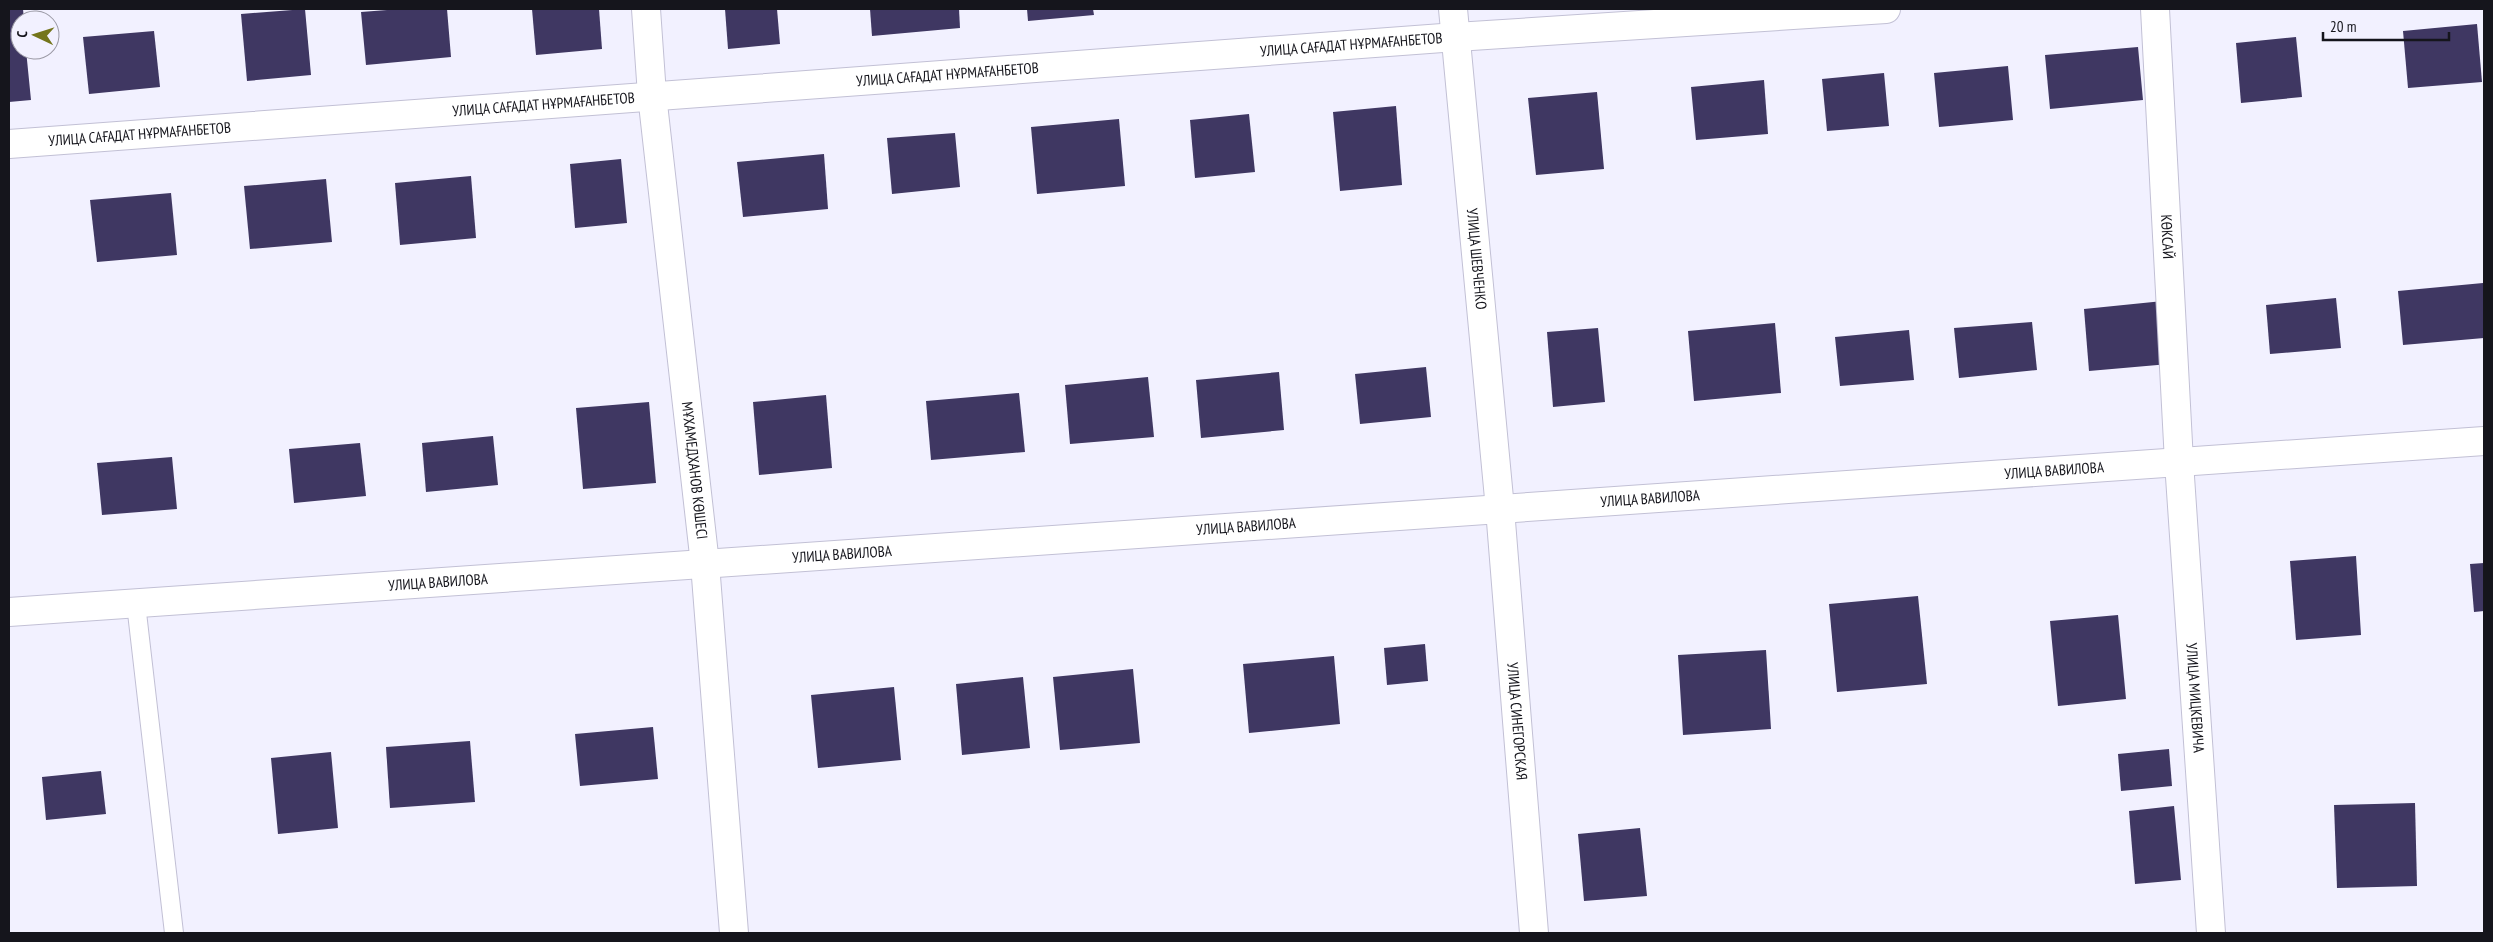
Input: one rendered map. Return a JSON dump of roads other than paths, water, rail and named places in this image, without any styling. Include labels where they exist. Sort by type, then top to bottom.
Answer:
[{"type":"street","name":"МҰХАМЕДХАНОВ КӨШЕСІ","points":[[646,9],[652,95],[705,564],[734,933]]},
{"type":"street","name":"УЛИЦА ШЕВЧЕНКО","points":[[1453,9],[1500,509]]},
{"type":"street","name":"УЛИЦА САҒАДАТ НҰРМАҒАНБЕТОВ","points":[[9,144],[1456,37],[1886,9]]},
{"type":"street","name":"КӨКСАЙ","points":[[2155,9],[2179,462]]},
{"type":"street","name":"УЛИЦА ВАВИЛОВА","points":[[9,612],[2484,441]]},
{"type":"street","name":"УЛИЦА МИЦКЕВИЧА","points":[[2179,462],[2211,933]]},
{"type":"street","name":"УЛИЦА СИНЕГОРСКАЯ","points":[[1500,509],[1534,933]]},
{"type":"lane","points":[[136,604],[174,933]]}]
